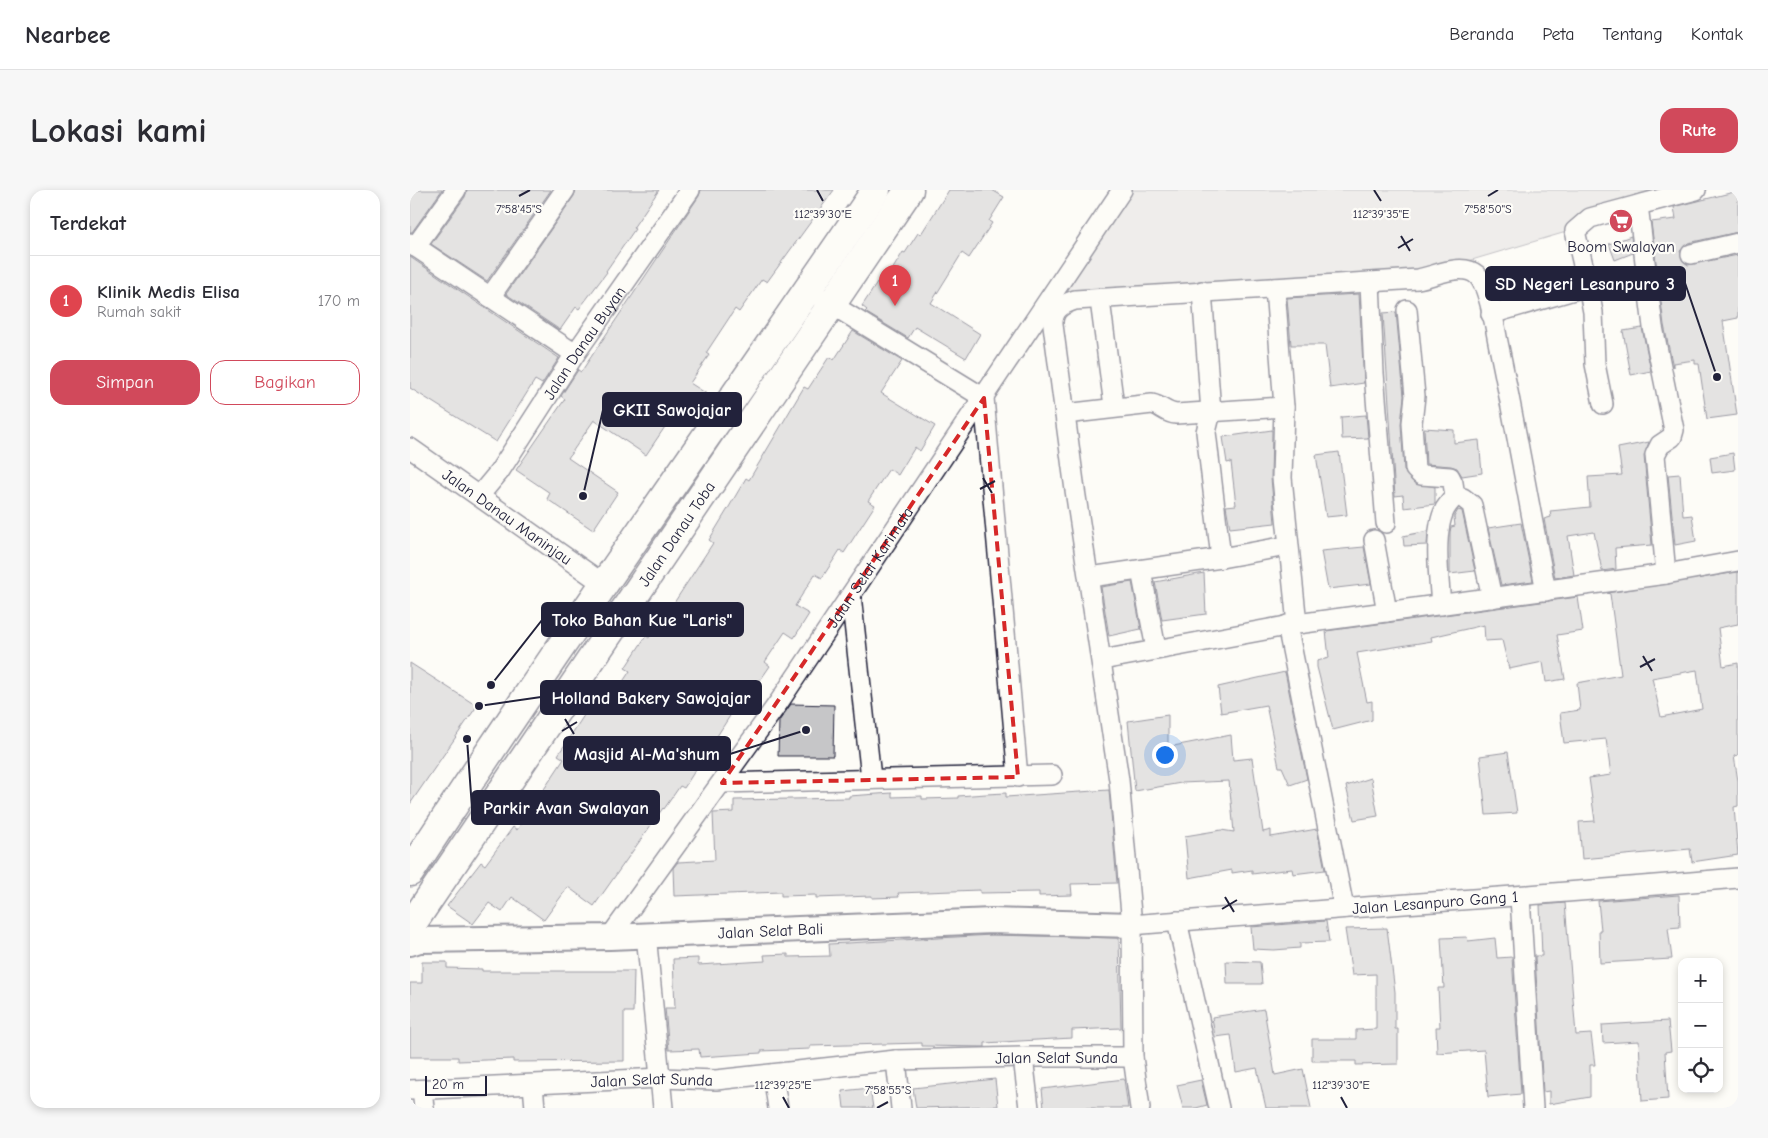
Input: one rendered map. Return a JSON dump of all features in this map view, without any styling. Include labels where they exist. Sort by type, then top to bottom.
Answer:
[{"type":"main road","name":"Jalan Danau Toba","points":[[410,872],[513,715],[605,585],[876,190]]},
{"type":"main road","name":"Jalan Danau Toba","points":[[410,927],[909,190]]},
{"type":"street","points":[[456,190],[412,245],[575,354]]},
{"type":"street","points":[[490,297],[564,190]]},
{"type":"street","name":"Jalan Danau Buyan","points":[[479,496],[499,472],[575,354],[690,190]]},
{"type":"street","name":"Jalan Selat Karimata","points":[[610,937],[722,783],[851,595],[1122,190]]},
{"type":"street","points":[[1603,404],[1595,364],[1593,312],[1574,235],[1578,226],[1602,214],[1696,190]]},
{"type":"street","points":[[1638,205],[1653,327],[1674,430],[1672,437],[1660,445],[1656,453],[1666,574]]},
{"type":"street","points":[[1691,254],[1738,244]]},
{"type":"street","points":[[1140,1108],[1133,1057],[1132,925],[1119,780],[1053,321],[1059,307],[1076,300],[1418,279],[1465,269],[1472,272],[1480,279],[1485,288],[1515,423],[1546,591]]},
{"type":"street","points":[[1370,282],[1374,373],[1386,523]]},
{"type":"street","points":[[1491,314],[1588,286]]},
{"type":"street","points":[[1275,288],[1284,407],[1282,478],[1292,625],[1344,908]]},
{"type":"street","points":[[808,290],[984,398],[987,409],[1018,777]]},
{"type":"street","points":[[1202,291],[1211,412],[1206,432],[1221,558]]},
{"type":"street","points":[[1101,308],[1114,406]]},
{"type":"street","points":[[1407,310],[1416,396],[1412,423],[1415,469],[1421,475],[1450,477],[1455,496],[1446,508],[1440,531],[1438,566],[1441,605]]},
{"type":"street","points":[[1065,414],[1114,406],[1152,404],[1160,406],[1169,413],[1284,407]]},
{"type":"street","name":"Jalan Danau Maninjau","points":[[410,448],[605,585]]},
{"type":"street","points":[[1455,496],[1466,500],[1475,509],[1492,598]]},
{"type":"street","points":[[1374,540],[1387,612]]},
{"type":"street","points":[[1090,577],[1221,558],[1287,546]]},
{"type":"street","points":[[1102,660],[1292,625],[1666,574],[1738,561]]},
{"type":"street","points":[[1141,570],[1156,649]]},
{"type":"street","points":[[851,595],[871,778]]},
{"type":"street","points":[[722,783],[871,778],[1052,776]]},
{"type":"street","name":"Jalan Lesanpuro Gang 1","points":[[1132,925],[1344,908],[1520,897],[1738,878]]},
{"type":"street","points":[[1520,897],[1533,1108]]},
{"type":"street","name":"Jalan Selat Bali","points":[[410,943],[419,940],[610,937],[992,921],[1132,925]]},
{"type":"street","points":[[1177,921],[1219,1108]]},
{"type":"street","points":[[646,934],[663,1108]]},
{"type":"street","points":[[1023,1057],[1029,1108]]},
{"type":"street","name":"Jalan Selat Sunda","points":[[419,1096],[533,1086],[661,1078],[716,1080],[896,1060],[1133,1057]]},
{"type":"street","points":[[896,1060],[902,1108]]},
{"type":"street","points":[[773,1074],[778,1108]]},
{"type":"street","points":[[533,1086],[535,1108]]},
{"type":"highlighted area","points":[[984,398],[987,409],[1018,777],[722,783]]},
{"type":"shaded area","points":[[1132,190],[1697,190],[1647,208],[1428,273],[1056,301]]},
{"type":"building","points":[[410,190],[442,190],[412,232],[410,232]]},
{"type":"building","points":[[467,190],[551,190],[487,281],[431,244],[465,197]]},
{"type":"building","points":[[576,190],[659,190],[633,228],[635,229],[607,272],[579,309],[576,307],[560,330],[506,294],[574,196]]},
{"type":"building","points":[[701,190],[834,190],[767,282],[762,279],[739,312],[735,309],[706,353],[709,355],[690,383],[707,394],[691,418],[677,409],[646,455],[594,420],[568,458],[618,492],[593,530],[547,499],[550,493],[516,470],[565,399],[561,396],[578,370],[581,372],[699,196]]},
{"type":"building","points":[[949,190],[992,190],[1004,197],[989,221],[992,223],[969,258],[962,253],[931,303],[980,334],[966,358],[915,327],[908,338],[865,312],[867,310],[862,306],[881,277],[886,280],[903,252],[905,253],[918,233],[921,234]]},
{"type":"building","points":[[1738,191],[1738,232],[1688,243],[1680,251],[1683,261],[1688,265],[1738,255],[1738,318],[1723,321],[1737,415],[1707,419],[1699,364],[1695,364],[1695,360],[1673,363],[1673,367],[1664,325],[1651,222],[1676,219],[1674,207]]},
{"type":"building","points":[[1631,236],[1633,253],[1615,260],[1609,244]]},
{"type":"building","points":[[410,257],[559,358],[542,384],[535,380],[496,442],[410,388]]},
{"type":"building","points":[[1359,294],[1364,383],[1330,388],[1325,345],[1291,345],[1287,298]]},
{"type":"building","points":[[1396,312],[1404,396],[1401,424],[1404,470],[1414,483],[1435,487],[1435,504],[1404,508],[1403,495],[1395,496],[1383,313]]},
{"type":"building","points":[[1642,328],[1651,371],[1631,375],[1623,331]]},
{"type":"building","points":[[853,331],[902,361],[881,393],[935,426],[920,451],[915,447],[898,475],[889,469],[868,501],[875,505],[844,553],[840,550],[822,578],[815,574],[795,606],[809,614],[794,638],[785,632],[765,662],[770,666],[737,714],[733,711],[684,788],[680,786],[663,808],[594,906],[568,887],[544,920],[512,897],[502,912],[489,903],[473,924],[447,906],[481,862],[485,865],[513,827],[517,830],[564,759],[558,755],[594,700],[606,707],[630,671],[625,668],[646,636],[649,638],[670,609],[713,543],[709,540],[746,478],[749,480],[804,387],[808,389],[829,357],[834,360]]},
{"type":"building","points":[[1366,415],[1368,438],[1342,439],[1341,417]]},
{"type":"building","points":[[1424,428],[1454,430],[1454,443],[1479,440],[1482,473],[1462,476],[1457,468],[1451,466],[1426,464]]},
{"type":"building","points":[[1272,430],[1271,478],[1275,523],[1230,528],[1226,506],[1236,505],[1231,462],[1227,463],[1223,437]]},
{"type":"building","points":[[1649,442],[1644,456],[1652,545],[1615,548],[1616,569],[1602,571],[1594,532],[1568,536],[1574,575],[1555,578],[1544,519],[1551,517],[1550,511],[1590,507],[1588,477],[1622,475],[1618,448]]},
{"type":"building","points":[[1339,452],[1347,515],[1326,517],[1316,455]]},
{"type":"building","points":[[1733,453],[1735,470],[1712,473],[1710,457]]},
{"type":"building","points":[[1680,474],[1683,516],[1692,515],[1696,541],[1675,545],[1668,475]]},
{"type":"building","points":[[1458,510],[1462,511],[1475,571],[1450,574],[1450,532],[1451,527],[1455,526],[1454,517]]},
{"type":"building","points":[[1521,523],[1533,581],[1501,585],[1488,528]]},
{"type":"building","points":[[1428,531],[1427,545],[1404,546],[1403,536]]},
{"type":"building","points":[[1364,547],[1371,584],[1328,589],[1321,551]]},
{"type":"building","points":[[1738,572],[1738,624],[1718,628],[1723,666],[1738,663],[1738,755],[1734,756],[1738,781],[1738,806],[1734,807],[1738,855],[1692,862],[1690,849],[1582,859],[1579,822],[1595,821],[1589,778],[1611,775],[1606,739],[1564,743],[1560,713],[1580,710],[1577,683],[1621,675],[1610,594],[1607,593]],"holes":[[[1697,670],[1702,709],[1661,717],[1652,678]]]},
{"type":"building","points":[[1204,573],[1206,614],[1162,620],[1155,582]]},
{"type":"building","points":[[1132,582],[1141,629],[1109,636],[1101,587]]},
{"type":"building","points":[[1578,597],[1583,631],[1557,635],[1565,679],[1546,682],[1543,662],[1509,669],[1502,640],[1485,641],[1484,625],[1431,637],[1432,641],[1357,653],[1367,702],[1372,701],[1372,720],[1333,730],[1317,667],[1317,661],[1329,658],[1326,631]]},
{"type":"building","points":[[410,663],[477,706],[410,804]]},
{"type":"building","points":[[1285,672],[1307,779],[1290,785],[1282,767],[1279,767],[1266,705],[1221,713],[1218,687]]},
{"type":"building","points":[[791,704],[834,705],[833,756],[778,756],[779,721]]},
{"type":"building","points":[[1168,715],[1168,747],[1231,735],[1233,760],[1252,758],[1263,832],[1271,830],[1271,837],[1317,829],[1325,870],[1293,874],[1292,869],[1252,874],[1252,870],[1232,873],[1232,870],[1189,878],[1185,836],[1221,830],[1234,832],[1229,781],[1181,783],[1135,791],[1128,721]]},
{"type":"building","points":[[1508,752],[1517,813],[1486,815],[1480,756]]},
{"type":"building","points":[[1371,778],[1378,816],[1354,820],[1346,786]]},
{"type":"building","points":[[1109,790],[1117,883],[1071,884],[1072,895],[1039,896],[1039,892],[980,893],[980,890],[898,893],[899,897],[872,898],[872,896],[816,898],[816,895],[781,896],[781,892],[674,896],[673,868],[678,862],[715,860],[713,813],[734,812],[734,800],[849,798],[849,796],[892,793],[892,797],[922,796],[922,799],[958,798],[958,796],[1006,793],[1006,797]]},
{"type":"building","points":[[1679,895],[1680,927],[1668,928],[1672,959],[1600,963],[1599,930],[1601,930],[1598,901]]},
{"type":"building","points":[[1565,903],[1576,1035],[1591,1034],[1595,1065],[1590,1065],[1590,1097],[1549,1104],[1549,1091],[1543,1092],[1535,956],[1542,956],[1540,905]]},
{"type":"building","points":[[1326,921],[1329,942],[1300,943],[1300,948],[1253,949],[1251,927]]},
{"type":"building","points":[[1387,928],[1395,992],[1395,1029],[1398,1029],[1398,1064],[1356,1065],[1356,1061],[1312,1061],[1312,1039],[1356,1039],[1356,1030],[1376,1029],[1376,974],[1352,975],[1345,929]]},
{"type":"building","points":[[992,935],[1119,938],[1121,1028],[1072,1030],[1072,1038],[985,1043],[985,1047],[922,1046],[922,1043],[810,1046],[810,1049],[761,1051],[761,1053],[700,1057],[699,1049],[669,1050],[665,1008],[675,1008],[673,959],[698,958],[698,965],[765,961],[764,955],[788,954],[788,957],[830,956],[829,944]]},
{"type":"building","points":[[1467,937],[1468,941],[1495,938],[1497,958],[1512,957],[1521,1094],[1488,1097],[1484,1050],[1437,1053],[1436,1027],[1440,1027],[1438,988],[1444,988],[1441,938]]},
{"type":"building","points":[[1226,961],[1260,962],[1262,984],[1227,984]]},
{"type":"building","points":[[422,962],[447,962],[447,968],[482,969],[482,971],[634,971],[633,1012],[624,1012],[624,1061],[513,1062],[513,1059],[458,1061],[458,1057],[410,1057],[410,983],[422,983]]},
{"type":"building","points":[[1264,1009],[1275,1075],[1303,1069],[1311,1108],[1266,1108],[1257,1068],[1236,1072],[1231,1035],[1215,1037],[1212,1017]]},
{"type":"building","points":[[1668,1021],[1671,1051],[1665,1052],[1668,1099],[1642,1101],[1639,1041],[1603,1043],[1602,1025]]},
{"type":"building","points":[[995,1079],[998,1106],[916,1108],[913,1088]]},
{"type":"building","points":[[1124,1079],[1128,1108],[1044,1108],[1042,1089]]},
{"type":"building","points":[[1201,1080],[1207,1105],[1196,1108],[1183,1108],[1177,1085]]},
{"type":"building","points":[[870,1088],[873,1108],[844,1108],[842,1091]]},
{"type":"place","name":"Boom Swalayan","points":[[1621,221]]},
{"type":"place","name":"Klinik Medis Elisa","points":[[895,306]]},
{"type":"place","name":"SD Negeri Lesanpuro 3","points":[[1717,377]]},
{"type":"place","name":"GKII Sawojajar","points":[[583,496]]},
{"type":"place","name":"Toko Bahan Kue \"Laris\"","points":[[491,685]]},
{"type":"place","name":"Holland Bakery Sawojajar","points":[[479,706]]},
{"type":"place","name":"Masjid Al-Ma'shum","points":[[806,730]]},
{"type":"place","name":"Parkir Avan Swalayan","points":[[467,739]]}]
